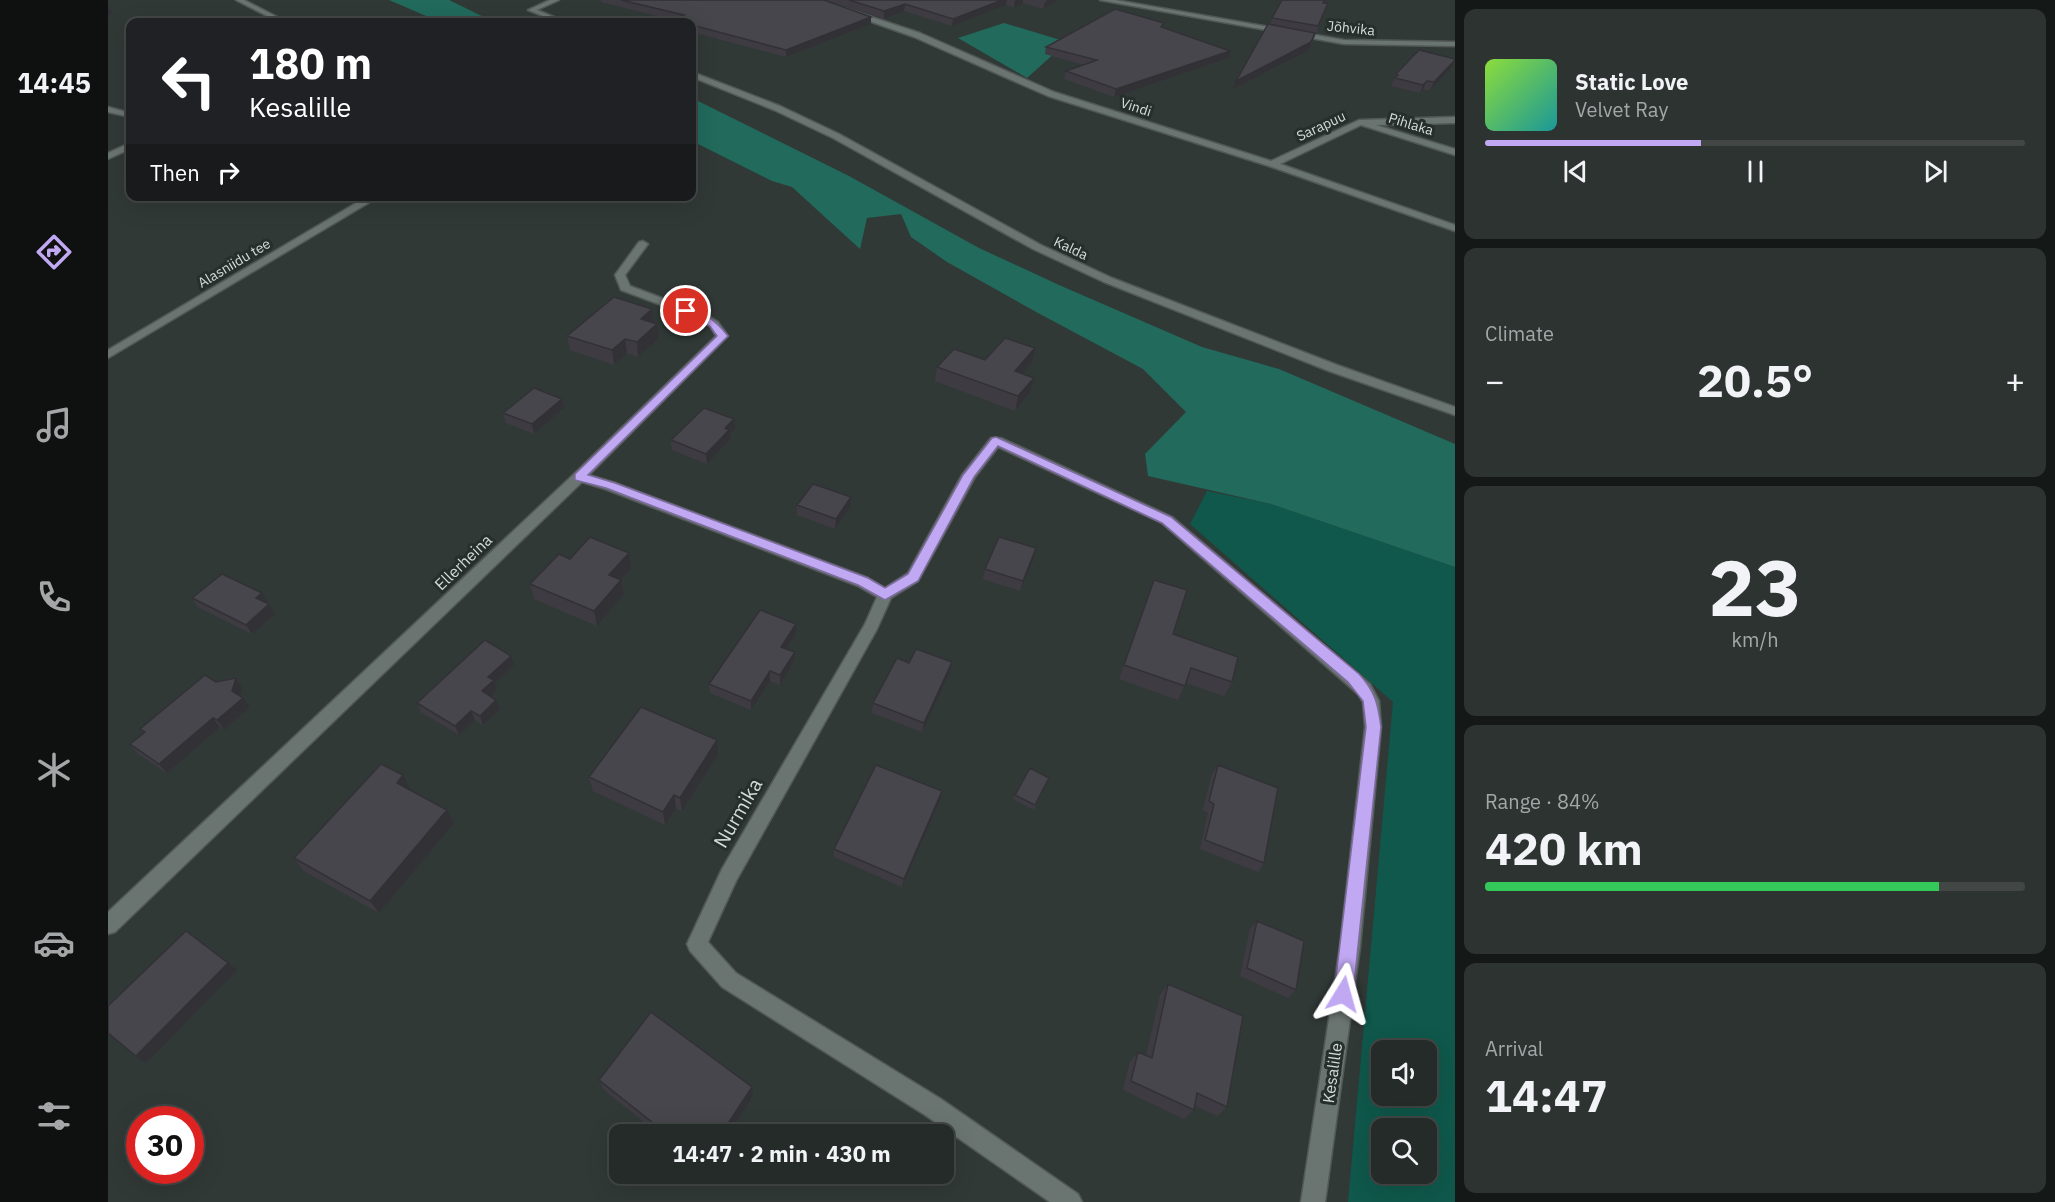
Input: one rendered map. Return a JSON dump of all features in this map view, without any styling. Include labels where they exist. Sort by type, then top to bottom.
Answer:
[{"type":"street","points":[[239,0],[276,18]]},
{"type":"street","points":[[552,18],[531,10],[556,0]]},
{"type":"street","name":"Vindi","points":[[813,0],[917,35],[958,56],[1051,94],[1272,164],[1455,228]]},
{"type":"street","name":"Jõhvika","points":[[1103,0],[1344,42],[1455,44]]},
{"type":"street","name":"Kalda","points":[[696,76],[777,108],[836,136],[1037,247],[1108,280],[1333,368],[1455,411]]},
{"type":"street","points":[[108,109],[126,114]]},
{"type":"street","name":"Sarapuu","points":[[1272,164],[1359,123],[1455,120]]},
{"type":"street","name":"Pihlaka","points":[[1359,123],[1455,152]]},
{"type":"street","points":[[108,156],[126,148]]},
{"type":"street","name":"Alasniidu tee","points":[[108,355],[368,201]]},
{"type":"street","name":"Ellerheina","points":[[108,925],[579,477],[722,336],[714,324],[703,317],[625,288],[620,275],[643,244]]},
{"type":"street","name":"Kesalille","points":[[885,595],[913,577],[969,475],[996,441],[1167,520],[1364,689],[1371,701],[1373,727],[1350,947],[1313,1202]]},
{"type":"street","points":[[579,477],[610,486],[863,582],[885,595]]},
{"type":"street","name":"Nurmika","points":[[885,595],[872,625],[729,874],[697,944],[729,980],[933,1107],[1070,1202]]},
{"type":"green space","points":[[389,0],[449,0],[486,18],[431,18]]},
{"type":"green space","points":[[1004,23],[1067,42],[1027,78],[958,38]]},
{"type":"green space","points":[[696,100],[849,176],[979,248],[1059,285],[1202,347],[1279,369],[1455,444],[1455,567],[1271,504],[1148,476],[1145,454],[1186,412],[1143,369],[947,262],[911,237],[901,214],[867,218],[860,249],[792,187],[772,181],[696,143]]},
{"type":"green space","points":[[1207,491],[1271,504],[1455,567],[1455,1202],[1348,1202],[1393,702],[1190,524]]},
{"type":"building","points":[[621,0],[824,0],[871,17],[786,50],[696,26],[696,18],[677,18],[684,15]]},
{"type":"building","points":[[849,0],[1002,0],[953,19],[905,4],[884,11]]},
{"type":"building","points":[[1282,0],[1325,0],[1323,3],[1328,3],[1318,26],[1272,18]]},
{"type":"building","points":[[1115,9],[1164,23],[1161,27],[1230,51],[1116,89],[1066,71],[1097,60],[1046,47]]},
{"type":"building","points":[[1268,24],[1315,33],[1311,42],[1236,81]]},
{"type":"building","points":[[1419,50],[1455,60],[1434,82],[1427,81],[1423,85],[1395,78],[1398,75],[1396,74]]},
{"type":"building","points":[[614,297],[652,309],[641,319],[657,324],[637,342],[625,339],[612,350],[567,336]]},
{"type":"building","points":[[1005,338],[1035,348],[1015,371],[1034,378],[1018,396],[937,367],[954,349],[985,360]]},
{"type":"building","points":[[534,388],[562,399],[532,424],[503,413]]},
{"type":"building","points":[[704,408],[734,419],[725,428],[729,430],[706,454],[671,440]]},
{"type":"building","points":[[813,484],[851,497],[836,519],[797,505]]},
{"type":"building","points":[[590,537],[629,553],[609,575],[621,580],[594,611],[530,584],[559,554],[570,559]]},
{"type":"building","points":[[999,537],[1036,548],[1023,581],[985,569]]},
{"type":"building","points":[[222,574],[262,593],[256,598],[269,604],[246,625],[192,598]]},
{"type":"building","points":[[1154,580],[1187,590],[1173,634],[1238,657],[1232,682],[1191,668],[1185,686],[1124,665]]},
{"type":"building","points":[[760,610],[796,624],[781,647],[795,652],[780,675],[770,671],[751,701],[709,684]]},
{"type":"building","points":[[485,640],[511,656],[488,677],[494,680],[482,691],[496,700],[480,716],[471,711],[455,726],[417,703]]},
{"type":"building","points":[[916,649],[952,662],[924,723],[873,703],[897,658],[909,663]]},
{"type":"building","points":[[205,675],[216,682],[236,678],[232,691],[243,698],[217,720],[213,718],[159,764],[130,744],[145,732],[140,729]]},
{"type":"building","points":[[641,707],[717,740],[680,798],[674,795],[663,812],[589,777]]},
{"type":"building","points":[[381,764],[403,775],[397,783],[447,810],[370,901],[294,858]]},
{"type":"building","points":[[876,765],[942,791],[904,879],[834,849]]},
{"type":"building","points":[[1218,765],[1278,788],[1264,863],[1205,840],[1214,804],[1209,801]]},
{"type":"building","points":[[1030,768],[1049,778],[1035,805],[1015,795]]},
{"type":"building","points":[[1257,921],[1304,941],[1296,990],[1247,968]]},
{"type":"building","points":[[186,931],[228,963],[136,1056],[108,1033],[108,1006]]},
{"type":"building","points":[[1168,984],[1243,1016],[1227,1107],[1197,1093],[1194,1110],[1131,1081],[1138,1052],[1152,1058]]},
{"type":"building","points":[[651,1012],[752,1087],[728,1124],[654,1124],[599,1080]]},
{"type":"route","points":[[686,311],[714,324],[722,336],[579,477],[610,486],[842,573],[885,595],[913,577],[969,475],[996,441],[1167,520],[1354,678],[1371,701],[1373,727],[1343,994]]}]
